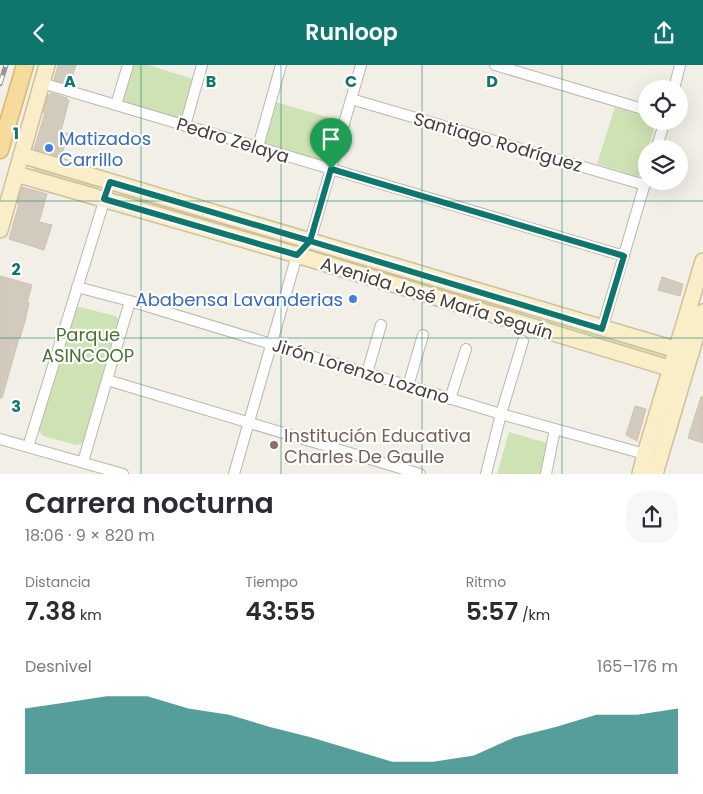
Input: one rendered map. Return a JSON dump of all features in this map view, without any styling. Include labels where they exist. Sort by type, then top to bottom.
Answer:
[{"type":"main road","points":[[0,150],[25,65]]},
{"type":"street","points":[[0,230],[47,65]]},
{"type":"street","points":[[116,105],[128,65]]},
{"type":"street","points":[[185,126],[202,65]]},
{"type":"street","points":[[258,147],[282,65]]},
{"type":"street","points":[[234,474],[297,255],[310,241],[361,65]]},
{"type":"street","points":[[495,65],[638,108]]},
{"type":"street","points":[[676,80],[680,65]]},
{"type":"street","name":"Pedro Zelaya","points":[[42,83],[624,256]]},
{"type":"street","name":"Santiago Rodríguez","points":[[352,99],[638,181]]},
{"type":"street","name":"Avenida José María Seguín","points":[[21,155],[684,352]]},
{"type":"street","name":"Avenida José María Seguín","points":[[16,174],[297,255],[678,371]]},
{"type":"street","points":[[28,447],[110,182]]},
{"type":"street","points":[[602,329],[644,190]]},
{"type":"street","points":[[640,474],[645,454],[684,352],[703,261]]},
{"type":"street","name":"Jirón Lorenzo Lozano","points":[[78,287],[271,343],[450,399],[645,454]]},
{"type":"street","points":[[83,462],[130,301]]},
{"type":"street","points":[[684,352],[703,312]]},
{"type":"street","points":[[367,373],[381,325]]},
{"type":"street","points":[[408,386],[423,335]]},
{"type":"street","points":[[486,474],[501,414],[523,341]]},
{"type":"street","points":[[450,399],[466,349]]},
{"type":"street","points":[[655,474],[678,371]]},
{"type":"street","points":[[107,380],[420,474]]},
{"type":"street","points":[[546,474],[554,429]]},
{"type":"street","points":[[0,439],[123,474]]},
{"type":"green space","points":[[132,65],[148,65],[193,79],[180,121],[121,103]]},
{"type":"green space","points":[[276,102],[337,120],[325,162],[264,144]]},
{"type":"green space","points":[[615,107],[638,114],[638,130],[653,130],[651,140],[638,140],[638,177],[597,164]]},
{"type":"green space","points":[[35,164],[99,185],[97,191],[33,170]]},
{"type":"green space","points":[[121,190],[292,242],[290,249],[119,197]]},
{"type":"green space","points":[[319,247],[668,353],[666,359],[316,255]]},
{"type":"green space","name":"Parque ASINCOOP","points":[[79,307],[116,316],[119,323],[84,439],[81,444],[77,445],[43,436],[38,430],[76,309]]},
{"type":"green space","points":[[509,432],[547,443],[540,474],[497,474]]},
{"type":"building","points":[[58,65],[76,65],[70,84],[54,80]]},
{"type":"building","points":[[51,93],[69,100],[61,131],[68,134],[61,157],[34,149],[45,113],[43,112],[48,95]]},
{"type":"building","points":[[22,187],[47,194],[39,222],[52,225],[44,250],[9,239]]},
{"type":"building","points":[[0,276],[32,285],[25,321],[2,398],[0,398]]},
{"type":"building","points":[[662,277],[683,284],[680,296],[658,290]]},
{"type":"building","points":[[701,397],[703,397],[703,443],[688,438]]},
{"type":"building","points":[[635,406],[646,409],[637,441],[626,435]]},
{"type":"railway","points":[[0,84],[6,65]]},
{"type":"place","name":"Matizados Carrillo","points":[[49,148]]},
{"type":"place","name":"Ababensa Lavanderias","points":[[353,299]]},
{"type":"place","name":"Institución Educativa Charles De Gaulle","points":[[274,445]]},
{"type":"route","points":[[331,169],[310,241],[110,182],[104,199],[297,255],[310,241],[602,329],[624,256],[331,169]]}]
